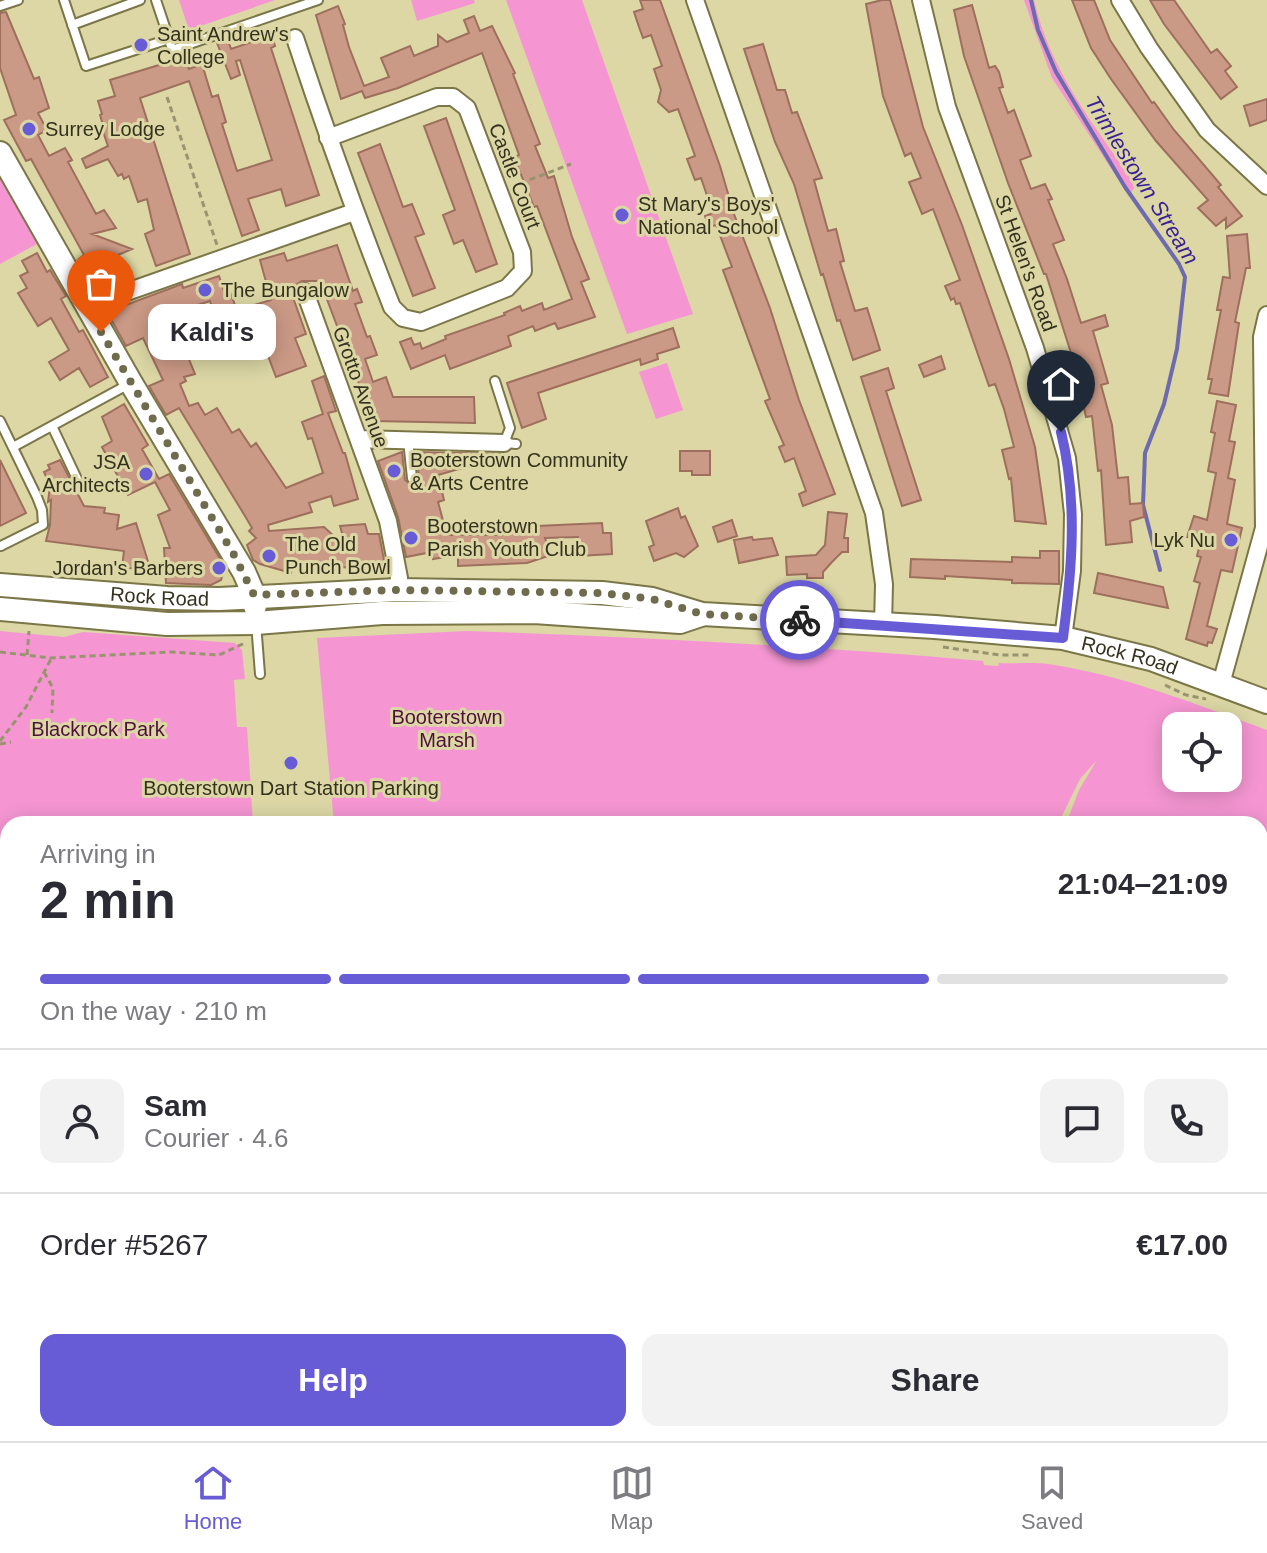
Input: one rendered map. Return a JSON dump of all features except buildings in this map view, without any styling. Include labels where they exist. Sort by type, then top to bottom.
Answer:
[{"type":"main road","points":[[0,153],[131,383],[229,546],[254,595],[252,632]]},
{"type":"main road","name":"Rock Road","points":[[0,585],[219,599],[398,590],[602,593],[652,599],[702,614],[1063,638],[1151,659],[1267,702]]},
{"type":"main road","name":"Rock Road","points":[[0,609],[252,632],[382,613],[534,612],[680,622],[702,614]]},
{"type":"street","points":[[695,0],[874,513],[884,584],[883,625]]},
{"type":"street","name":"St Helen's Road","points":[[921,0],[947,107],[1035,348],[1067,458],[1073,514],[1072,571],[1063,638]]},
{"type":"street","points":[[1120,0],[1149,48],[1207,130],[1267,186]]},
{"type":"street","name":"Castle Court","points":[[295,38],[328,138],[354,212],[392,307],[403,318],[421,322],[507,288],[523,271],[522,252],[467,108],[453,97],[437,97],[328,138]]},
{"type":"street","points":[[87,306],[354,212]]},
{"type":"street","name":"Grotto Avenue","points":[[305,292],[392,535],[398,590]]},
{"type":"street","points":[[1221,684],[1265,527],[1262,337],[1267,315]]},
{"type":"street","points":[[359,439],[510,444]]},
{"type":"lane","points":[[0,6],[18,0]]},
{"type":"lane","points":[[64,0],[86,66],[169,39]]},
{"type":"lane","points":[[72,25],[140,0]]},
{"type":"lane","points":[[156,0],[172,50],[318,0]]},
{"type":"lane","points":[[495,381],[510,428],[510,444]]},
{"type":"lane","points":[[13,447],[131,383]]},
{"type":"lane","points":[[0,421],[37,497],[43,525],[1,546]]},
{"type":"lane","points":[[52,426],[79,483]]},
{"type":"lane","points":[[408,440],[412,478]]},
{"type":"lane","points":[[252,632],[260,674]]},
{"type":"path","points":[[167,97],[222,258]]},
{"type":"path","points":[[500,192],[571,164]]},
{"type":"path","points":[[27,655],[31,612]]},
{"type":"path","points":[[0,652],[51,658],[171,652],[221,655],[252,632]]},
{"type":"path","points":[[221,655],[225,644]]},
{"type":"path","points":[[984,654],[1000,655]]},
{"type":"path","points":[[0,742],[26,707],[51,658]]},
{"type":"path","points":[[44,672],[53,688],[52,713]]},
{"type":"path","points":[[1163,682],[1170,689],[1200,699]]},
{"type":"path","points":[[0,742],[11,742]]},
{"type":"green space","points":[[179,0],[275,0],[189,30]]},
{"type":"green space","points":[[411,0],[474,0],[475,3],[417,21]]},
{"type":"green space","points":[[506,0],[582,0],[693,314],[627,334]]},
{"type":"green space","points":[[1024,0],[1034,0],[1041,26],[1062,74],[1136,185],[1129,196],[1052,78]]},
{"type":"green space","points":[[0,176],[37,244],[0,264]]},
{"type":"green space","points":[[667,363],[683,410],[656,419],[639,372]]},
{"type":"green space","name":"Blackrock Park","points":[[0,631],[64,637],[83,632],[235,643],[242,650],[245,679],[234,680],[237,727],[247,727],[253,816],[0,816]]},
{"type":"green space","name":"Booterstown Marsh","points":[[467,631],[790,646],[983,661],[984,665],[1036,663],[1076,669],[1132,683],[1217,712],[1162,712],[1162,792],[1242,792],[1242,721],[1267,730],[1267,816],[1069,816],[1079,790],[1097,760],[1080,779],[1062,816],[333,816],[317,638]]},
{"type":"waterway","name":"Trimlestown Stream","points":[[1031,0],[1038,30],[1056,72],[1125,187],[1185,277],[1177,349],[1164,404],[1145,453],[1143,505],[1160,570]]},
{"type":"way so far","points":[[101,332],[233,553],[254,595],[398,590],[602,593],[652,599],[702,614],[800,620]]},
{"type":"place","name":"Saint Andrew's College","points":[[141,45]]},
{"type":"place","name":"Surrey Lodge","points":[[29,129]]},
{"type":"place","name":"St Mary's Boys' National School","points":[[622,215]]},
{"type":"place","name":"The Bungalow","points":[[205,290]]},
{"type":"place","name":"Kaldi's","points":[[101,332]]},
{"type":"place","name":"Booterstown Community & Arts Centre","points":[[394,471]]},
{"type":"place","name":"JSA Architects","points":[[146,474]]},
{"type":"place","name":"Booterstown Parish Youth Club","points":[[411,538]]},
{"type":"place","name":"Lyk Nu","points":[[1231,540]]},
{"type":"place","name":"The Old Punch Bowl","points":[[269,556]]},
{"type":"place","name":"Jordan's Barbers","points":[[219,568]]},
{"type":"place","name":"Booterstown Dart Station Parking","points":[[291,763]]},
{"type":"route","points":[[800,620],[1063,638],[1072,571],[1073,514],[1061,432]]}]
